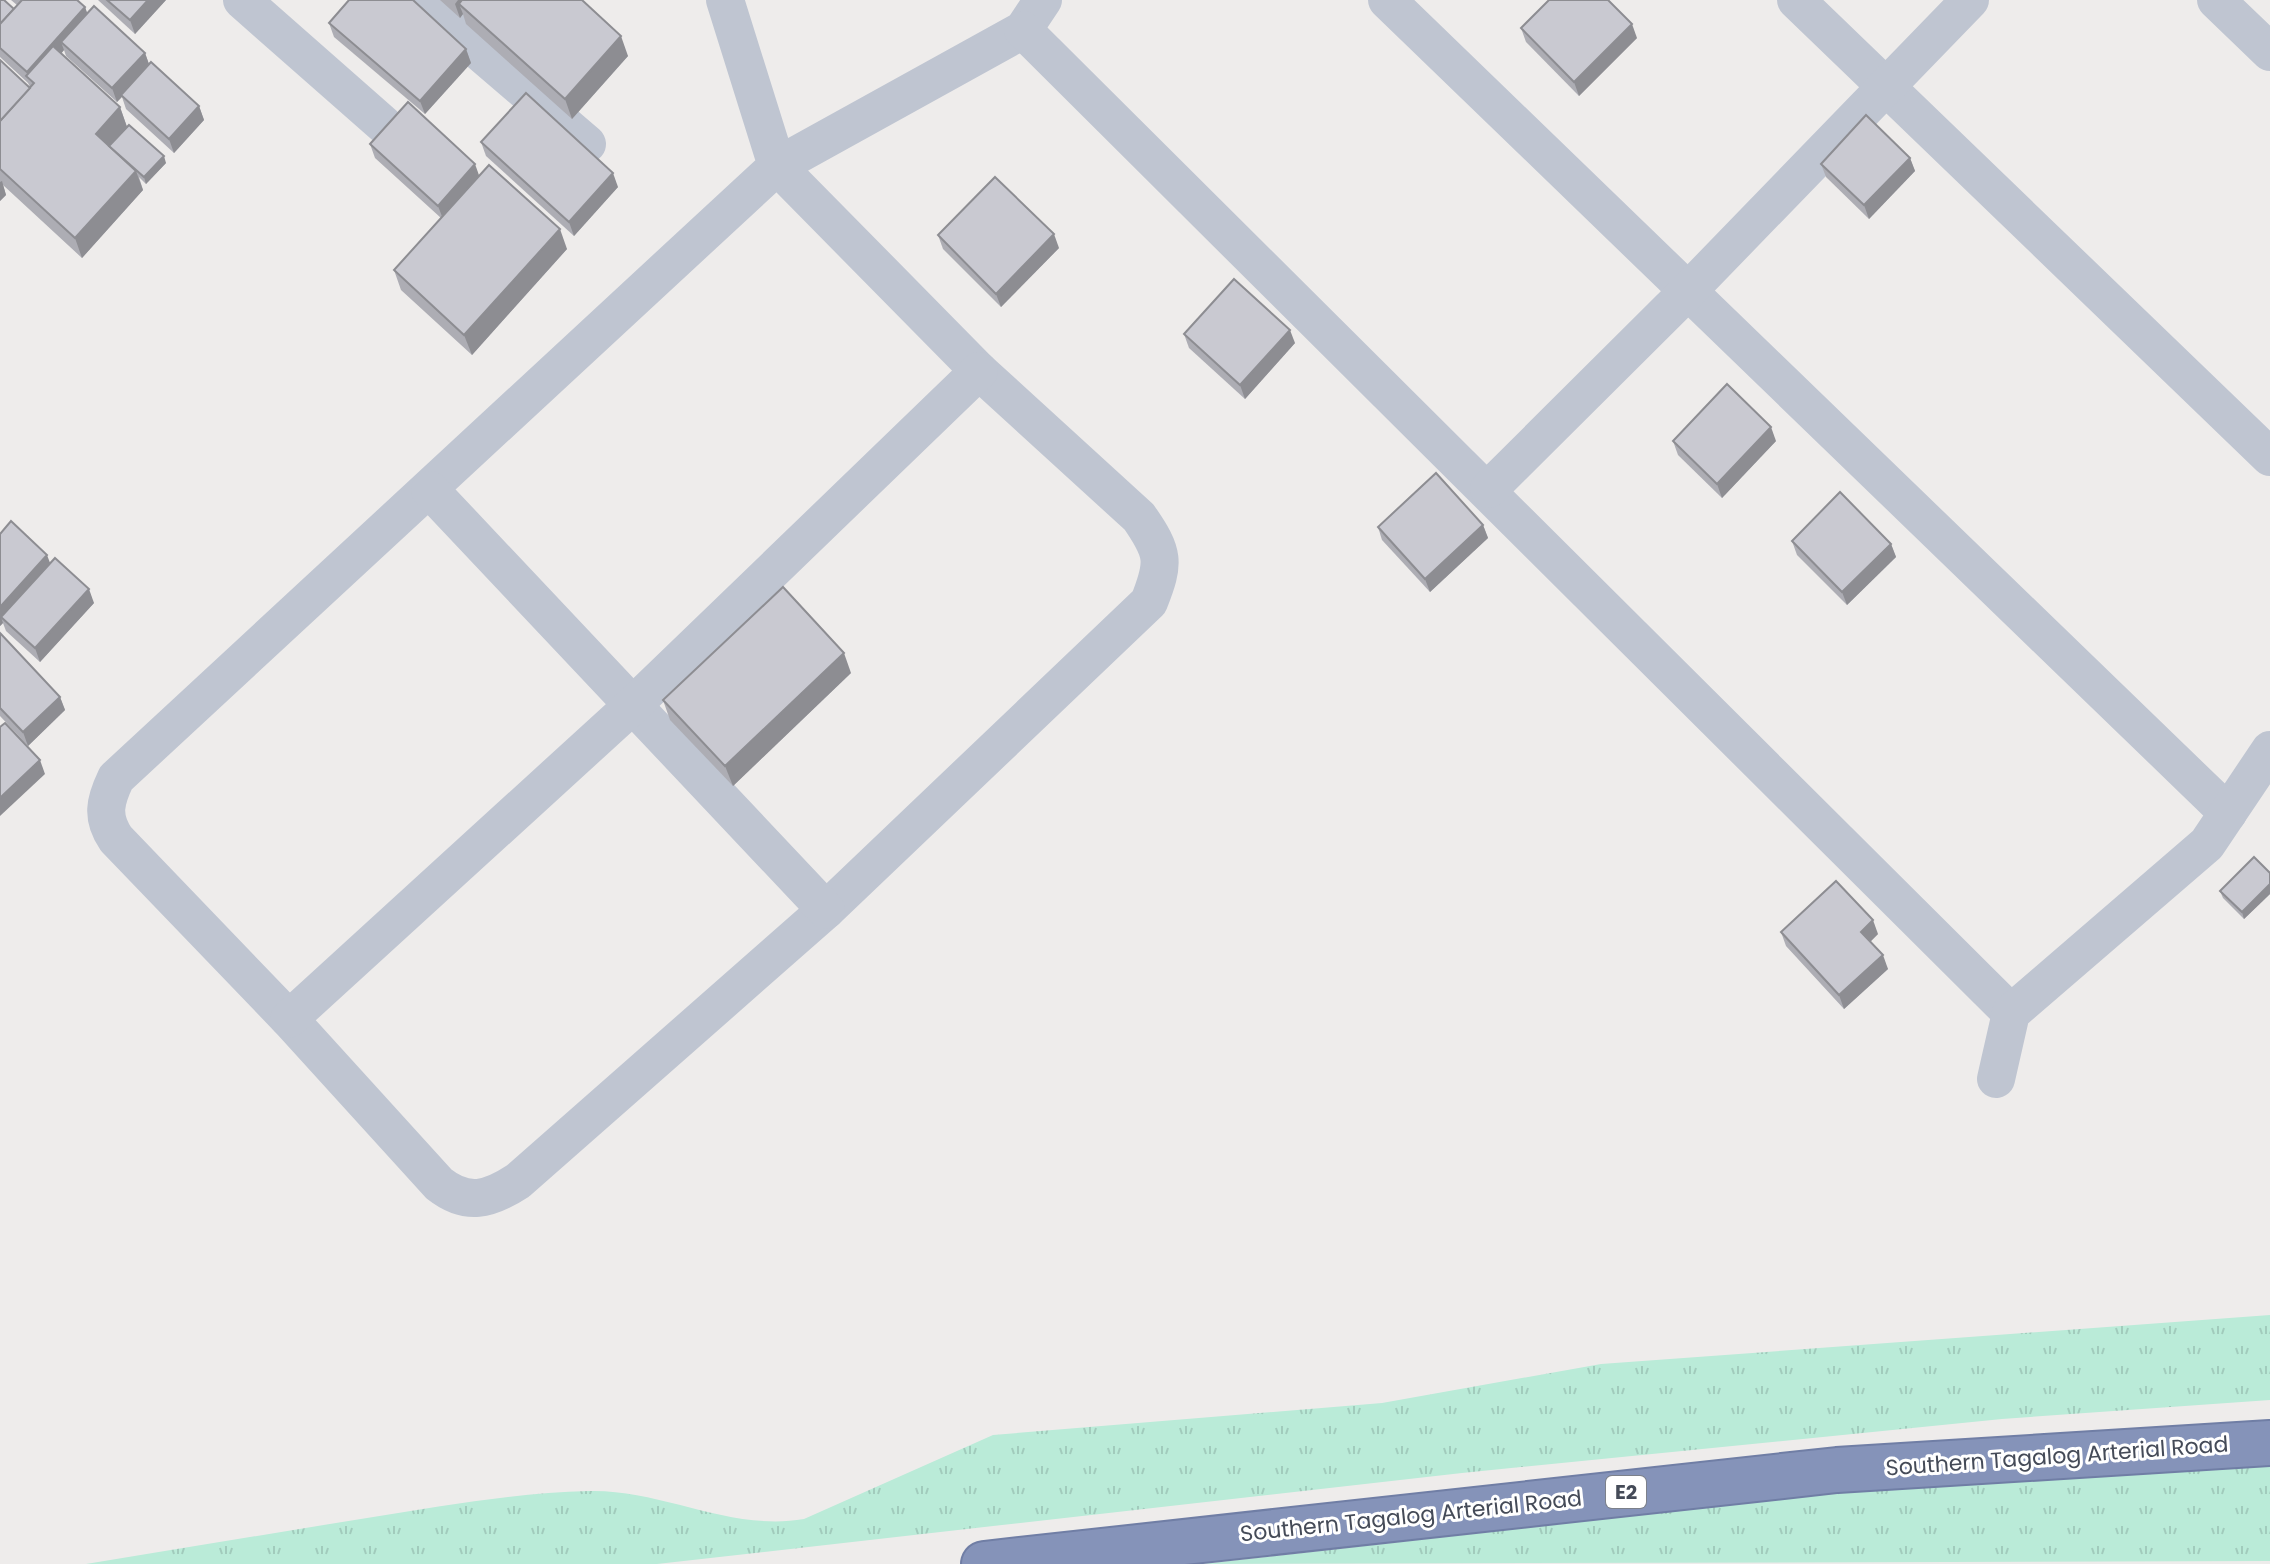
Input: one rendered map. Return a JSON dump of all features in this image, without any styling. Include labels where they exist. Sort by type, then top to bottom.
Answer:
[{"type":"highway","name":"Southern Tagalog Arterial Road","points":[[984,1564],[1837,1470],[2270,1443]]},
{"type":"street","points":[[242,0],[384,125]]},
{"type":"street","points":[[419,0],[587,144]]},
{"type":"street","points":[[725,0],[777,166],[979,371],[1139,517],[1156,541],[1163,567],[1149,602],[826,910],[518,1181],[482,1199],[454,1195],[439,1184],[289,1019],[116,839],[107,825],[107,797],[116,778],[777,166],[1033,15],[1489,489],[2011,1013]]},
{"type":"street","points":[[1387,0],[2228,813]]},
{"type":"street","points":[[1796,0],[2270,457]]},
{"type":"street","points":[[1489,489],[1688,291],[1970,0]]},
{"type":"street","points":[[2216,0],[2270,52]]},
{"type":"street","points":[[289,1019],[632,706],[979,371]]},
{"type":"street","points":[[430,490],[826,910]]},
{"type":"street","points":[[1996,1079],[2011,1013],[2207,844],[2270,750]]},
{"type":"green space","points":[[2270,1315],[2270,1400],[2002,1419],[1462,1473],[657,1564],[86,1564],[450,1505],[561,1492],[616,1492],[643,1496],[750,1520],[804,1519],[993,1435],[1382,1403],[1601,1364]]},
{"type":"green space","points":[[2270,1464],[2270,1561],[1202,1564],[1827,1494]]},
{"type":"building","points":[[0,0],[14,9],[0,24]]},
{"type":"building","points":[[22,0],[77,0],[85,7],[27,72],[0,48],[0,24]]},
{"type":"building","points":[[107,0],[148,0],[130,20]]},
{"type":"building","points":[[349,0],[413,0],[466,49],[420,101],[329,23]]},
{"type":"building","points":[[462,0],[582,0],[621,36],[565,99],[459,4]]},
{"type":"building","points":[[1549,0],[1608,0],[1632,24],[1574,82],[1521,28]]},
{"type":"building","points":[[94,6],[145,53],[112,88],[61,42]]},
{"type":"building","points":[[53,46],[120,107],[96,134],[136,171],[75,238],[0,169],[0,121],[34,83],[26,76]]},
{"type":"building","points":[[0,60],[30,88],[0,121]]},
{"type":"building","points":[[151,62],[199,106],[169,139],[121,95]]},
{"type":"building","points":[[526,93],[613,173],[569,222],[481,142]]},
{"type":"building","points":[[408,102],[475,164],[438,206],[370,144]]},
{"type":"building","points":[[1866,115],[1910,158],[1864,205],[1821,164]]},
{"type":"building","points":[[129,125],[164,156],[144,177],[109,146]]},
{"type":"building","points":[[489,165],[560,229],[464,335],[394,270]]},
{"type":"building","points":[[995,177],[1054,234],[996,294],[938,235]]},
{"type":"building","points":[[1234,279],[1290,330],[1240,385],[1184,334]]},
{"type":"building","points":[[1727,384],[1771,427],[1717,484],[1673,441]]},
{"type":"building","points":[[1436,473],[1483,525],[1425,579],[1378,527]]},
{"type":"building","points":[[1840,492],[1891,544],[1842,592],[1792,541]]},
{"type":"building","points":[[11,521],[47,555],[0,607],[0,534]]},
{"type":"building","points":[[55,558],[89,589],[35,648],[1,617]]},
{"type":"building","points":[[783,587],[844,653],[725,766],[663,700]]},
{"type":"building","points":[[0,633],[60,697],[23,732],[0,708]]},
{"type":"building","points":[[5,723],[40,760],[0,798],[0,727]]},
{"type":"building","points":[[2254,857],[2270,873],[2270,884],[2242,912],[2220,891]]},
{"type":"building","points":[[1836,881],[1873,920],[1861,932],[1883,955],[1839,995],[1781,932]]}]
